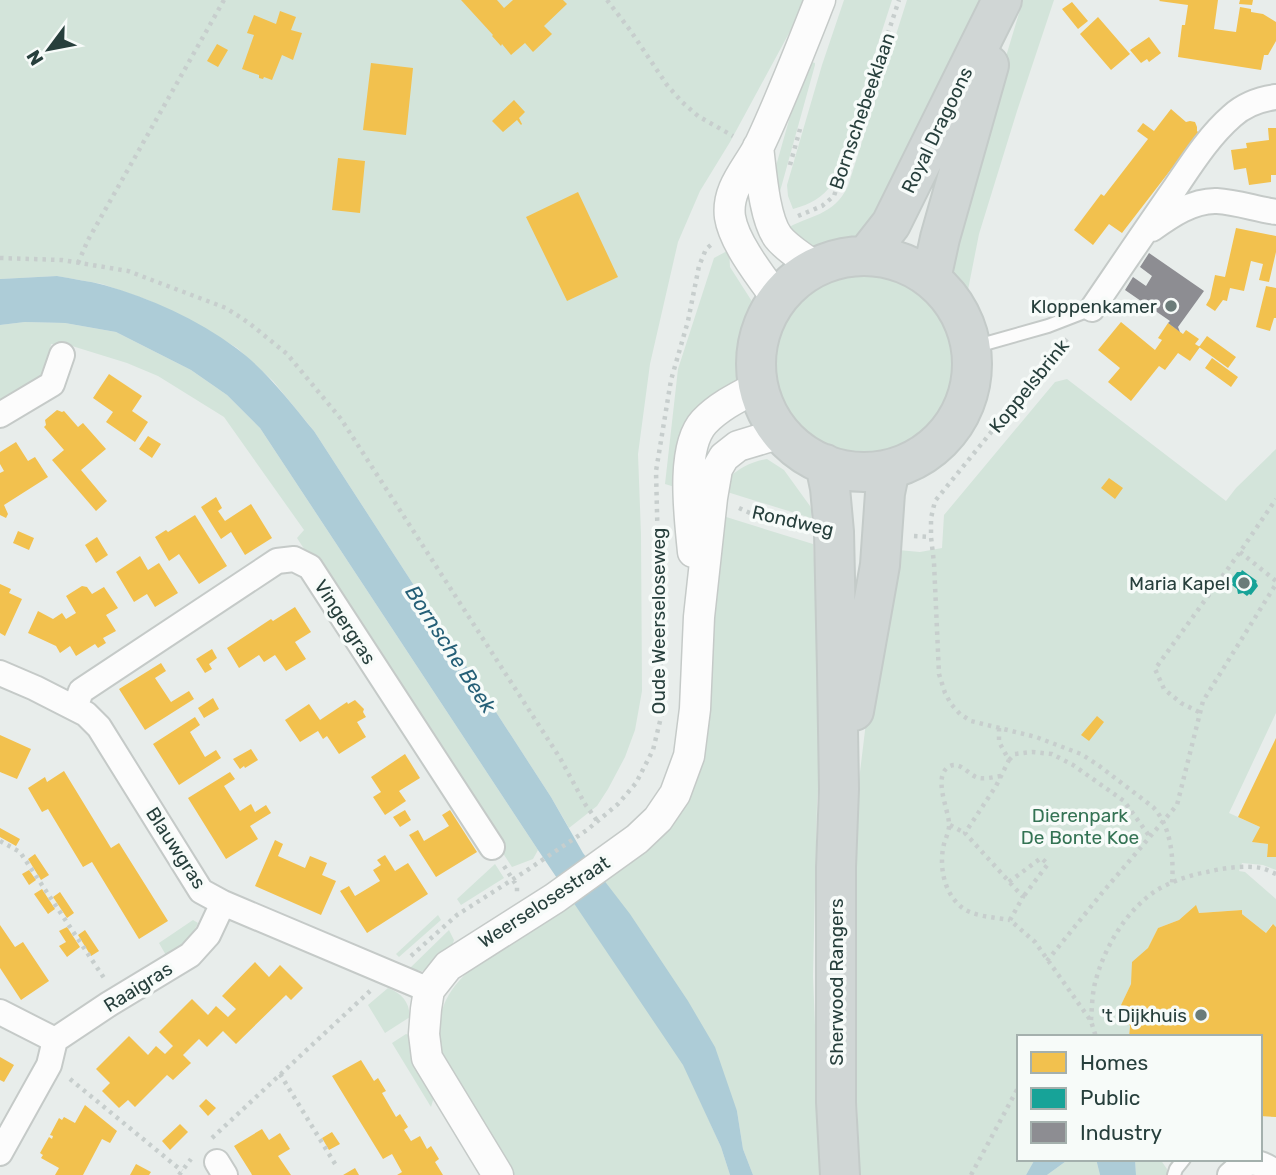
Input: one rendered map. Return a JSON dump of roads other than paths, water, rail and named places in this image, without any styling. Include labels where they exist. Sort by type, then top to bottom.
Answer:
[{"type":"main road","name":"Royal Dragoons","points":[[866,256],[891,224],[1002,0]]},
{"type":"main road","name":"Royal Dragoons","points":[[931,279],[940,238],[1008,0]]},
{"type":"main road","points":[[866,256],[898,261],[916,269],[931,279],[956,306],[967,331],[972,379],[966,402],[956,422],[942,440],[904,465],[872,472],[843,470],[825,464],[811,458],[791,443],[781,433],[763,402],[757,365],[762,328],[787,289],[802,276],[825,263],[866,256]]},
{"type":"main road","name":"Sherwood Rangers","points":[[825,464],[834,532],[839,789],[836,867],[836,1088],[840,1175]]},
{"type":"main road","name":"Sherwood Rangers","points":[[839,789],[880,565],[885,493],[890,469]]},
{"type":"street","points":[[778,300],[736,235],[730,215],[732,198],[749,143],[820,0]]},
{"type":"street","points":[[1092,309],[1219,128],[1233,114],[1254,103],[1276,97]]},
{"type":"street","points":[[749,143],[772,226],[788,247],[816,268]]},
{"type":"street","points":[[1195,159],[1194,174],[1197,185],[1214,201]]},
{"type":"street","points":[[1140,238],[1171,215],[1214,201],[1276,212]]},
{"type":"street","points":[[0,415],[52,383],[62,355]]},
{"type":"street","name":"Weerselosestraat","points":[[429,990],[448,966],[555,898],[637,839],[658,819],[675,794],[689,756],[695,709],[700,497],[690,465],[698,430],[705,421],[732,400],[759,386]]},
{"type":"street","name":"Weerselosestraat","points":[[700,497],[724,457],[738,446],[781,433]]},
{"type":"street","name":"Vingergras","points":[[75,708],[81,691],[276,561],[295,558],[310,567],[492,847]]},
{"type":"street","name":"Blauwgras","points":[[0,673],[75,708],[86,714],[99,727],[201,891],[223,903],[429,990]]},
{"type":"street","name":"Raaigras","points":[[55,1040],[190,955],[208,934],[223,903]]},
{"type":"street","points":[[429,990],[424,1034],[427,1058],[498,1175]]},
{"type":"street","points":[[0,1012],[55,1040],[49,1065],[0,1153]]},
{"type":"street","points":[[1230,1175],[1239,1166],[1252,1162],[1265,1165],[1276,1173]]},
{"type":"lane","points":[[970,348],[1048,326],[1092,309]]},
{"type":"water","name":"Bornsche Beek","points":[[57,276],[104,285],[139,296],[173,310],[205,328],[236,348],[257,366],[314,431],[551,797],[583,853],[630,914],[688,1001],[715,1047],[737,1111],[743,1149],[753,1175],[730,1175],[721,1147],[683,1065],[260,428],[227,395],[191,370],[116,332],[65,323],[25,322],[0,325],[0,279]]},
{"type":"water","points":[[1034,1161],[1066,1161],[1047,1175],[1026,1175]]},
{"type":"water","points":[[1096,1161],[1135,1161],[1136,1175],[1100,1175]]},
{"type":"place","name":"Kloppenkamer","points":[[1171,306]]},
{"type":"place","name":"Maria Kapel","points":[[1244,583]]},
{"type":"place","name":"'t Dijkhuis","points":[[1201,1015]]},
{"type":"park label","name":"Dierenpark De Bonte Koe","points":[[1080,826]]}]
